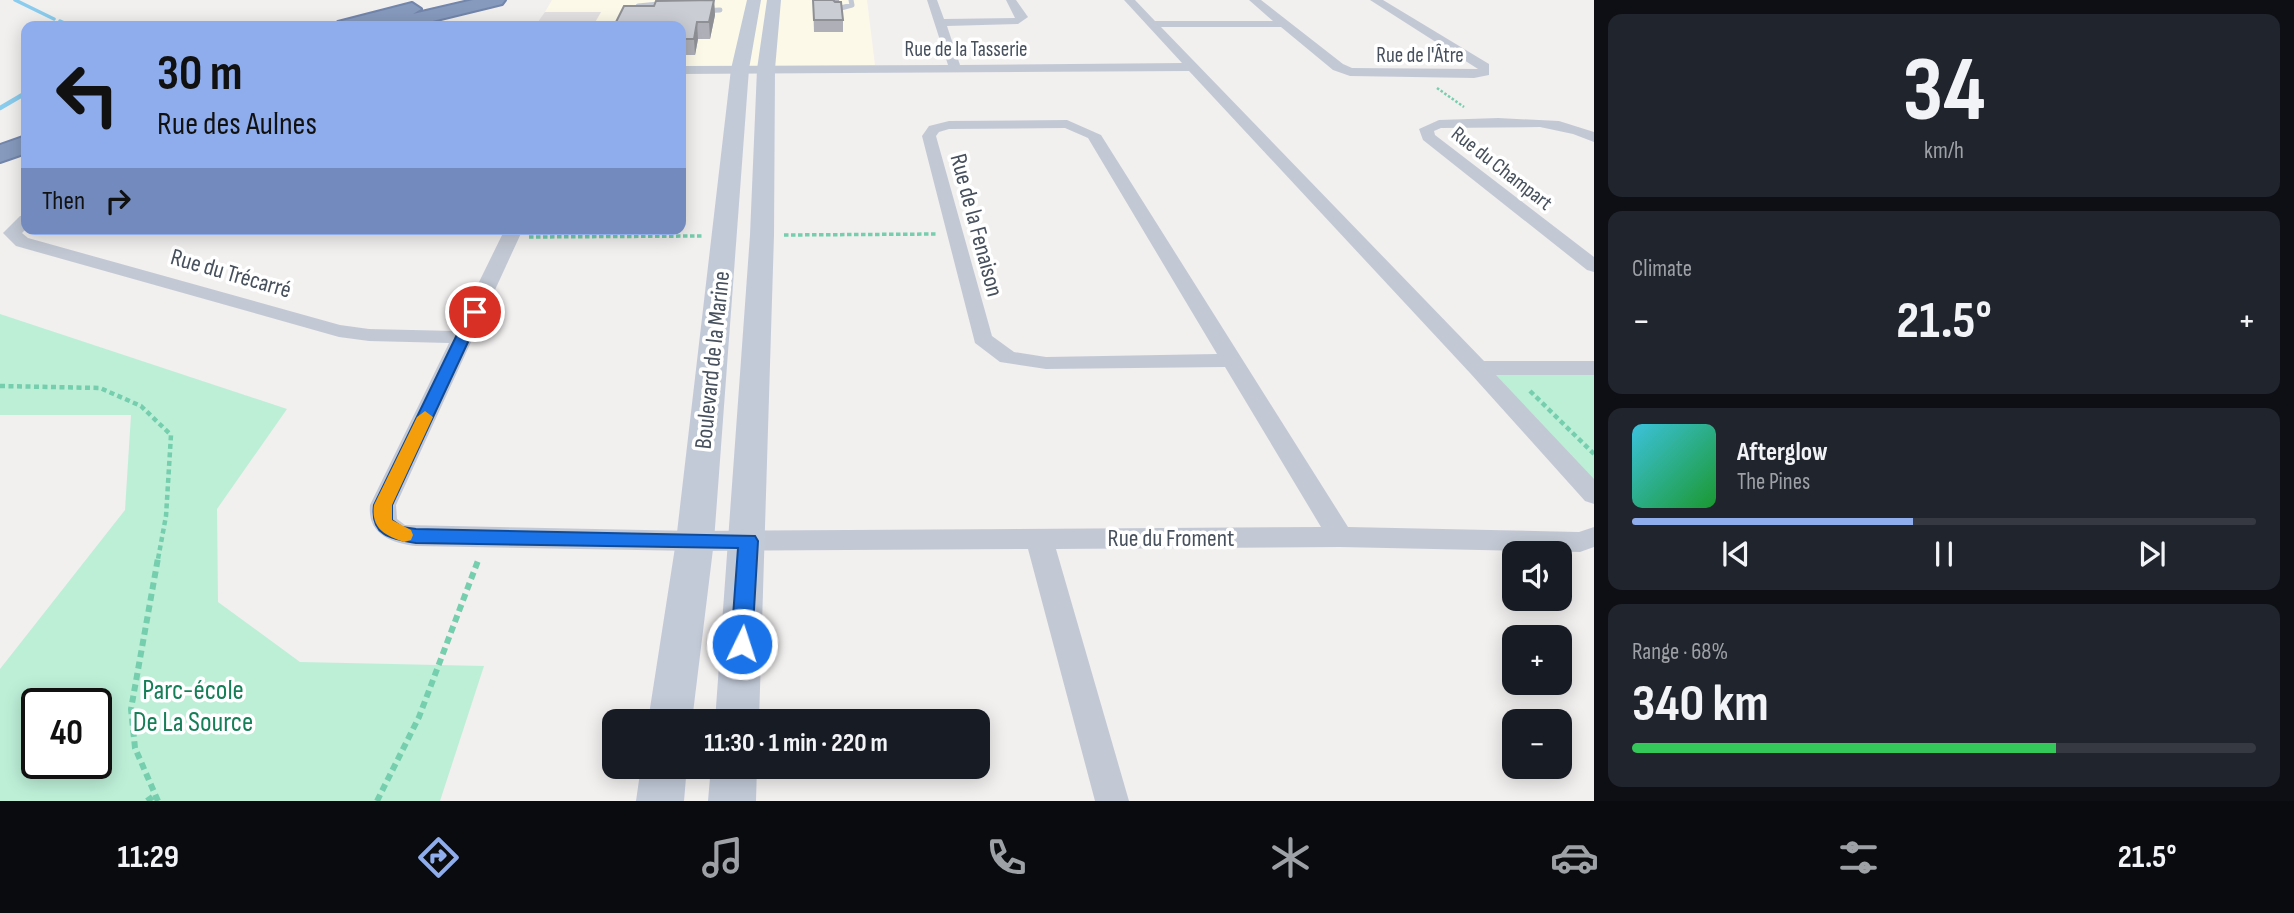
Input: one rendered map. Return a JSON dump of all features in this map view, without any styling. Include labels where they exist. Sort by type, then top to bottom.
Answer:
[{"type":"highway","points":[[397,20],[451,0]]},
{"type":"highway","points":[[397,20],[496,0]]},
{"type":"highway","points":[[0,136],[21,129]]},
{"type":"highway","points":[[0,154],[21,146]]},
{"type":"street","name":"Boulevard de la Marine","points":[[738,709],[762,235],[753,69],[754,0]]},
{"type":"street","name":"Boulevard de la Marine","points":[[672,709],[695,541],[724,236],[753,69],[774,0]]},
{"type":"street","points":[[932,0],[955,68]]},
{"type":"street","points":[[940,23],[1018,20],[1022,17],[1011,0]]},
{"type":"street","points":[[1129,0],[1478,368],[1594,495]]},
{"type":"street","name":"Rue de l'Âtre","points":[[1254,0],[1338,67],[1350,72],[1483,72],[1484,67],[1374,0]]},
{"type":"street","points":[[1152,24],[1282,23]]},
{"type":"street","name":"Rue de la Tasserie","points":[[753,69],[1192,67]]},
{"type":"street","points":[[686,70],[753,69]]},
{"type":"street","name":"Rue de la Fenaison","points":[[1230,360],[1046,363],[1008,357],[982,339],[929,136],[934,128],[949,125],[1067,124],[1094,135],[1340,537]]},
{"type":"street","name":"Rue du Champart","points":[[1594,138],[1574,128],[1546,124],[1439,124],[1426,129],[1428,137],[1594,266]]},
{"type":"street","name":"Rue du Trécarré","points":[[21,225],[12,233],[22,242],[339,331],[369,335],[463,337]]},
{"type":"street","points":[[463,337],[511,235]]},
{"type":"street","name":"Rue du Froment","points":[[463,337],[386,499],[382,518],[390,530],[406,535],[695,541],[1340,537],[1580,542],[1594,537]]},
{"type":"street","points":[[1478,368],[1594,368]]},
{"type":"street","points":[[1039,538],[1112,801]]},
{"type":"street","points":[[660,801],[663,779]]},
{"type":"street","points":[[732,801],[733,779]]},
{"type":"lane","points":[[837,9],[852,5],[851,0]]},
{"type":"lane","points":[[665,11],[646,10],[638,6],[648,3],[672,3]]},
{"type":"lane","points":[[692,11],[720,6],[709,3]]},
{"type":"path","points":[[1418,74],[1488,124]]},
{"type":"path","points":[[762,235],[955,234]]},
{"type":"path","points":[[653,235],[724,236]]},
{"type":"path","points":[[1507,368],[1594,454]]},
{"type":"path","points":[[0,386],[100,388],[141,406],[171,435],[166,516],[131,709],[135,748],[157,798],[147,801]]},
{"type":"path","points":[[377,801],[419,718],[487,537]]},
{"type":"shaded area","points":[[552,0],[867,0],[875,65],[686,67],[686,21],[596,21],[600,12],[545,12]]},
{"type":"shaded area","points":[[545,12],[601,12],[596,21],[539,21]]},
{"type":"green space","name":"Parc-école De La Source","points":[[0,314],[287,409],[217,509],[218,602],[300,662],[484,666],[440,801],[0,801],[0,669],[125,510],[131,415],[0,415]]},
{"type":"green space","points":[[1478,368],[1594,368],[1594,495]]},
{"type":"building","points":[[714,0],[709,22],[697,22],[694,39],[686,39],[686,21],[616,21],[624,6],[654,6],[656,1]]},
{"type":"building","points":[[813,0],[841,2],[843,20],[814,20]]},
{"type":"waterway","points":[[15,0],[54,19]]},
{"type":"waterway","points":[[0,108],[21,96]]},
{"type":"slow traffic","points":[[404,535],[384,525],[383,505],[425,417]]},
{"type":"route","points":[[475,312],[383,505],[384,525],[398,533],[416,536],[748,541],[742,644]]}]
